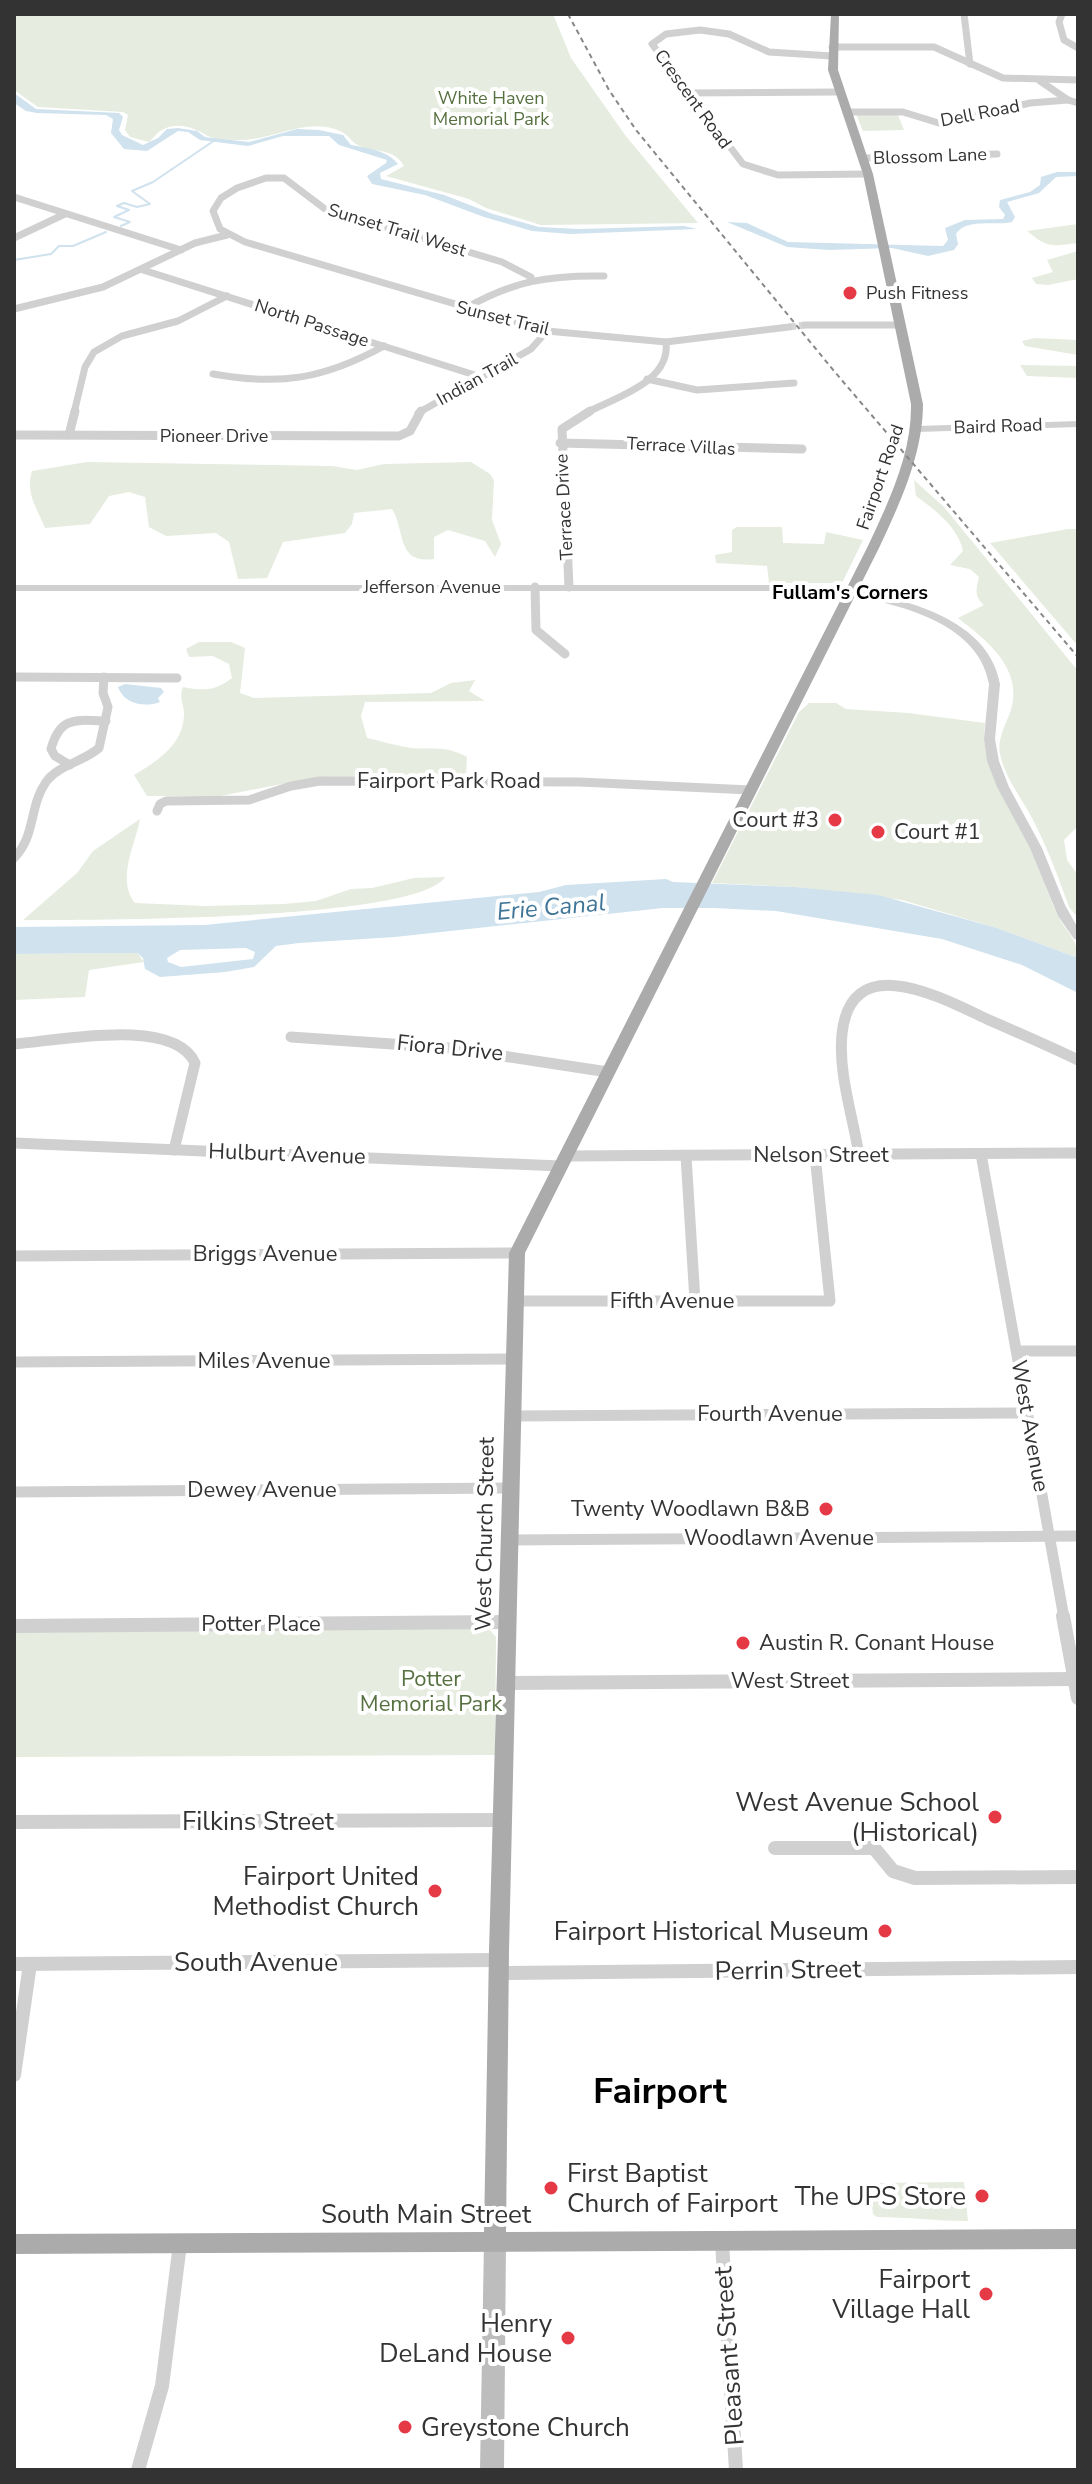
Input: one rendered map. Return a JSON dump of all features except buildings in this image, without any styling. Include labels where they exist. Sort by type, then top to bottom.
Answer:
[{"type":"main road","name":"Fairport Road","points":[[686,917],[851,593],[892,506],[917,429],[917,404],[868,174],[840,92],[832,52],[835,14]]},
{"type":"main road","name":"West Church Street","points":[[495,2241],[498,1967],[517,1253],[686,917]]},
{"type":"main road","name":"South Main Street","points":[[14,2244],[1078,2239]]},
{"type":"main road","points":[[492,2470],[495,2241]]},
{"type":"street","points":[[964,14],[970,64]]},
{"type":"street","points":[[1062,14],[1059,22],[1064,40],[1078,48]]},
{"type":"street","name":"Crescent Road","points":[[832,52],[765,51],[720,32],[675,32],[659,36],[653,45],[735,157],[753,169],[784,175],[868,174]]},
{"type":"street","points":[[832,52],[934,47],[1003,78],[1078,80]]},
{"type":"street","points":[[1040,80],[1068,100],[1078,103]]},
{"type":"street","points":[[687,93],[840,92]]},
{"type":"street","name":"Dell Road","points":[[846,112],[903,112],[942,124],[1030,103],[1068,100]]},
{"type":"street","name":"Blossom Lane","points":[[863,158],[997,154]]},
{"type":"street","name":"Sunset Trail West","points":[[227,235],[217,225],[213,215],[221,198],[254,181],[284,178],[325,209],[502,262],[531,277]]},
{"type":"street","points":[[14,197],[181,250]]},
{"type":"street","points":[[14,238],[65,214]]},
{"type":"street","points":[[14,309],[103,287],[181,250],[227,235]]},
{"type":"street","name":"Sunset Trail","points":[[227,235],[464,309],[547,331],[666,342],[789,327]]},
{"type":"street","name":"North Passage","points":[[143,270],[481,377]]},
{"type":"street","points":[[464,309],[502,287],[531,277],[604,276]]},
{"type":"street","points":[[69,435],[85,367],[94,352],[122,336],[188,317],[227,296]]},
{"type":"street","points":[[805,325],[898,325]]},
{"type":"street","name":"Indian Trail","points":[[411,429],[421,410],[531,349],[547,331]]},
{"type":"street","name":"Terrace Drive","points":[[569,587],[560,443],[562,429],[647,379],[666,364],[666,342]]},
{"type":"street","points":[[213,374],[261,381],[297,380],[344,369],[384,346]]},
{"type":"street","points":[[647,379],[697,390],[794,383]]},
{"type":"street","name":"Baird Road","points":[[917,429],[1078,424]]},
{"type":"street","name":"Pioneer Drive","points":[[14,435],[384,437],[399,436],[411,429]]},
{"type":"street","name":"Terrace Villas","points":[[560,443],[802,449]]},
{"type":"street","points":[[535,587],[536,630],[565,654]]},
{"type":"street","name":"Jefferson Avenue","points":[[14,588],[809,588],[892,602],[948,624],[965,636],[987,661],[995,689],[989,740],[993,761],[1037,850],[1065,917],[1078,936]]},
{"type":"street","points":[[14,677],[177,678]]},
{"type":"street","points":[[14,858],[28,843],[43,784],[99,748],[106,721],[104,677]]},
{"type":"street","points":[[70,765],[55,756],[51,749],[56,730],[62,724],[73,721],[106,721]]},
{"type":"street","name":"Fairport Park Road","points":[[157,811],[160,804],[166,801],[249,800],[298,784],[320,781],[576,782],[750,790]]},
{"type":"street","points":[[859,1155],[842,1033],[852,1005],[869,989],[892,984],[921,989],[1078,1060]]},
{"type":"street","points":[[14,1044],[143,1035],[178,1042],[191,1054],[195,1063],[174,1150]]},
{"type":"street","name":"Fiora Drive","points":[[291,1037],[414,1044],[516,1056],[608,1072]]},
{"type":"street","name":"Hulburt Avenue","points":[[14,1143],[562,1161]]},
{"type":"street","name":"Nelson Street","points":[[562,1161],[686,1156],[1078,1153]]},
{"type":"street","name":"West Avenue","points":[[981,1154],[1078,1698]]},
{"type":"street","name":"Fifth Avenue","points":[[514,1301],[830,1301],[815,1155]]},
{"type":"street","points":[[686,1156],[695,1301]]},
{"type":"street","name":"Briggs Avenue","points":[[14,1256],[517,1253]]},
{"type":"street","points":[[1017,1351],[1078,1351]]},
{"type":"street","name":"Miles Avenue","points":[[14,1362],[514,1359]]},
{"type":"street","name":"Fourth Avenue","points":[[512,1416],[1027,1413]]},
{"type":"street","name":"Dewey Avenue","points":[[14,1492],[510,1488]]},
{"type":"street","name":"Woodlawn Avenue","points":[[509,1540],[1078,1536]]},
{"type":"street","name":"Potter Place","points":[[14,1626],[507,1622]]},
{"type":"street","name":"West Street","points":[[506,1683],[1075,1679]]},
{"type":"street","name":"Filkins Street","points":[[14,1822],[502,1820]]},
{"type":"street","points":[[775,1848],[874,1848],[893,1871],[915,1878],[1078,1877]]},
{"type":"street","name":"South Avenue","points":[[14,1964],[498,1967]]},
{"type":"street","points":[[14,2075],[30,1964]]},
{"type":"street","name":"Perrin Street","points":[[498,1967],[1078,1967]]},
{"type":"street","name":"Pleasant Street","points":[[722,2242],[736,2470]]},
{"type":"street","points":[[138,2470],[153,2429],[167,2374],[180,2244]]},
{"type":"green space","name":"White Haven Memorial Park","points":[[14,14],[553,14],[571,58],[625,135],[698,223],[541,225],[486,208],[469,199],[386,176],[404,166],[394,156],[362,147],[344,133],[318,126],[241,140],[216,138],[180,126],[160,131],[149,142],[130,137],[125,130],[128,115],[123,112],[38,107],[14,90]]},
{"type":"green space","points":[[897,113],[904,130],[863,131],[856,114]]},
{"type":"green space","points":[[1078,224],[1078,243],[1051,245],[1027,231]]},
{"type":"green space","points":[[1078,251],[1078,279],[1048,285],[1036,284],[1032,278],[1053,272],[1047,260]]},
{"type":"green space","points":[[1035,338],[1078,340],[1078,355],[1025,346],[1022,341]]},
{"type":"green space","points":[[1020,365],[1078,366],[1078,378],[1027,376]]},
{"type":"green space","points":[[87,462],[332,466],[357,470],[384,464],[471,462],[494,480],[492,520],[501,544],[495,557],[485,541],[448,530],[434,537],[434,559],[422,559],[413,557],[408,551],[392,509],[354,513],[352,524],[345,533],[283,542],[267,578],[238,579],[229,542],[216,533],[166,536],[149,527],[145,497],[129,492],[109,496],[90,524],[45,528],[31,493],[32,471]]},
{"type":"green space","points":[[914,480],[944,507],[1078,671],[1078,826],[1064,840],[1067,860],[1078,875],[1078,918],[1069,907],[1041,836],[1011,782],[1000,754],[1002,733],[1013,697],[1008,670],[991,647],[958,618],[984,605],[977,592],[979,577],[970,569],[950,565],[963,551],[960,542],[945,520],[916,496]]},
{"type":"green space","points":[[737,527],[782,527],[783,543],[824,544],[826,532],[863,540],[842,583],[769,583],[767,566],[716,563],[715,555],[732,552],[732,530]]},
{"type":"green space","points":[[1078,529],[1078,646],[990,543]]},
{"type":"green space","points":[[199,642],[231,642],[245,648],[240,693],[254,698],[431,693],[451,683],[475,680],[469,691],[485,701],[365,702],[361,716],[367,738],[411,748],[446,749],[467,757],[466,776],[313,778],[220,796],[147,796],[134,775],[161,757],[175,742],[183,723],[183,687],[209,689],[232,678],[229,664],[213,656],[189,657],[186,649]]},
{"type":"green space","points":[[809,703],[836,703],[846,709],[985,723],[987,757],[992,773],[1032,850],[1057,914],[1076,946],[1078,958],[997,928],[902,900],[795,887],[712,883],[799,712]]},
{"type":"green space","points":[[140,819],[127,873],[127,884],[135,903],[205,906],[284,904],[316,901],[351,889],[372,888],[414,878],[445,877],[421,891],[376,902],[316,910],[177,918],[23,920],[77,873],[93,851]]},
{"type":"green space","points":[[137,953],[144,962],[89,970],[85,997],[14,1000],[14,954]]},
{"type":"green space","name":"Potter Memorial Park","points":[[489,1629],[496,1637],[495,1755],[14,1757],[14,1631]]},
{"type":"green space","points":[[964,2182],[968,2221],[877,2217],[873,2214],[870,2187],[874,2183]]},
{"type":"water","points":[[14,93],[36,109],[119,113],[123,117],[119,130],[122,135],[143,145],[158,138],[167,129],[178,128],[197,131],[205,137],[249,142],[297,129],[343,135],[351,145],[383,153],[398,164],[380,173],[381,179],[444,195],[539,227],[684,226],[697,229],[571,234],[532,231],[425,195],[372,184],[367,176],[387,160],[339,145],[329,136],[283,136],[248,146],[200,140],[188,132],[178,131],[147,151],[124,149],[111,133],[113,119],[106,115],[26,111],[14,103]]},
{"type":"water","points":[[1057,172],[1078,172],[1078,176],[1056,177],[1039,193],[1007,202],[1015,217],[1012,222],[967,226],[956,234],[958,244],[954,250],[928,256],[892,248],[829,250],[787,247],[727,222],[747,223],[788,242],[943,246],[948,240],[945,228],[965,220],[1003,219],[1005,215],[999,207],[1000,200],[1030,192],[1040,185],[1041,177]]},
{"type":"water","points":[[125,684],[161,688],[164,692],[158,698],[160,702],[141,704],[130,701],[121,693],[118,687]]},
{"type":"water","name":"Erie Canal","points":[[666,879],[673,882],[795,887],[878,895],[997,928],[1078,958],[1078,993],[1022,965],[942,939],[776,911],[714,908],[663,908],[395,937],[299,943],[276,946],[254,967],[160,977],[145,969],[143,958],[137,953],[14,954],[14,927],[204,925],[539,892],[566,885]],"holes":[[[246,948],[255,952],[253,959],[181,967],[168,962],[167,958],[180,950]]]},
{"type":"waterway","points":[[121,226],[130,222],[114,217],[129,210],[117,206],[124,203],[137,207],[150,204],[132,191],[153,182],[215,140]]},
{"type":"waterway","points":[[14,260],[51,254],[59,246],[73,246],[106,232]]},
{"type":"tunnel","points":[[789,327],[805,325]]},
{"type":"railway","points":[[568,14],[609,90],[636,130],[834,371],[1078,657]]},
{"type":"place","name":"Push Fitness","points":[[850,293]]},
{"type":"place","name":"Court #3","points":[[835,820]]},
{"type":"place","name":"Court #1","points":[[878,832]]},
{"type":"place","name":"Twenty Woodlawn B&B","points":[[826,1509]]},
{"type":"place","name":"Austin R. Conant House","points":[[743,1643]]},
{"type":"place","name":"West Avenue School (Historical)","points":[[995,1817]]},
{"type":"place","name":"Fairport United Methodist Church","points":[[435,1891]]},
{"type":"place","name":"Fairport Historical Museum","points":[[885,1931]]},
{"type":"place","name":"First Baptist Church of Fairport","points":[[551,2188]]},
{"type":"place","name":"The UPS Store","points":[[982,2196]]},
{"type":"place","name":"Fairport Village Hall","points":[[986,2294]]},
{"type":"place","name":"Henry DeLand House","points":[[568,2338]]},
{"type":"place","name":"Greystone Church","points":[[405,2427]]},
{"type":"district","name":"Fullam's Corners","points":[[850,592]]},
{"type":"district","name":"Fairport","points":[[660,2091]]}]
